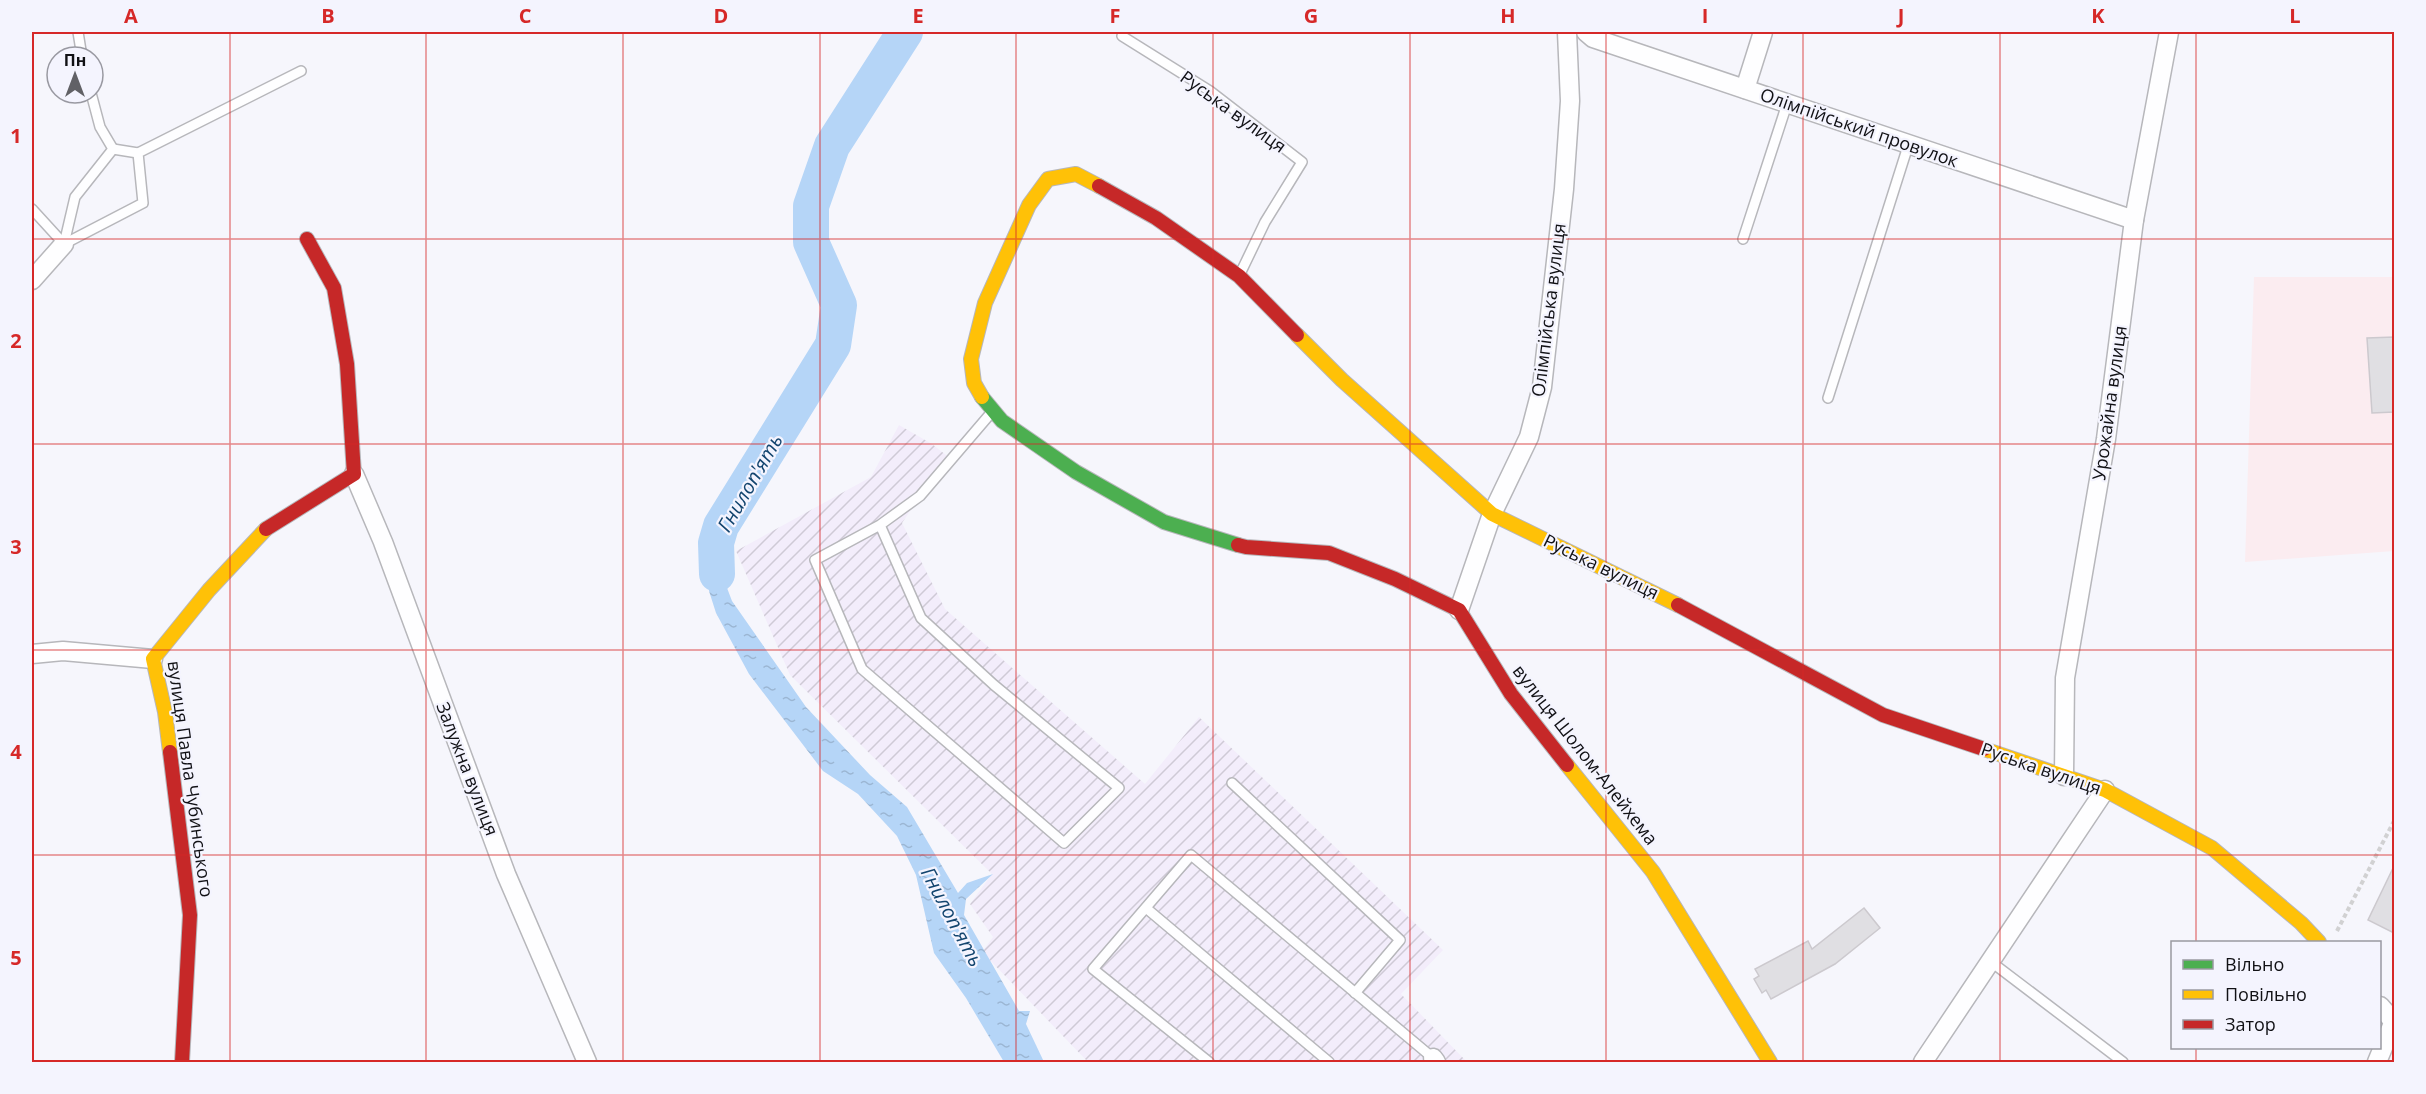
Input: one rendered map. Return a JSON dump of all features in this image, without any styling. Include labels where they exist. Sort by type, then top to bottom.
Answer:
[{"type":"street","name":"Олімпійська вулиця","points":[[1459,610],[1492,514],[1529,437],[1542,387],[1564,189],[1570,101],[1567,32]]},
{"type":"street","name":"Олімпійський провулок","points":[[1586,32],[1593,38],[1908,146],[2134,220]]},
{"type":"street","points":[[1744,89],[1763,32]]},
{"type":"street","name":"Урожайна вулиця","points":[[2064,776],[2066,678],[2106,439],[2134,220],[2169,32]]},
{"type":"street","points":[[1239,276],[1156,218],[1086,179],[1076,174],[1048,179],[1029,205],[985,303],[971,359],[974,383],[985,403],[1002,421],[1076,472],[1164,522],[1246,547],[1329,553],[1395,579],[1459,610]]},
{"type":"street","points":[[307,239],[334,288],[347,364],[354,474]]},
{"type":"street","points":[[32,280],[64,244]]},
{"type":"street","name":"Руська вулиця","points":[[1239,276],[1342,380],[1492,514],[1672,602],[1883,715],[2105,790],[2212,848],[2301,923],[2318,941]]},
{"type":"street","name":"вулиця Павла Чубинського","points":[[182,1062],[190,915],[165,712],[153,658],[209,590],[268,527],[354,474]]},
{"type":"street","name":"Залужна вулиця","points":[[354,474],[383,542],[506,874],[587,1062]]},
{"type":"street","name":"вулиця Шолом-Алейхема","points":[[1459,610],[1511,694],[1653,872],[1770,1062]]},
{"type":"street","points":[[32,654],[63,651],[153,658]]},
{"type":"street","points":[[1923,1062],[2105,790]]},
{"type":"street","points":[[2377,1062],[2394,1021],[2381,1008]]},
{"type":"lane","name":"Руська вулиця","points":[[1122,36],[1210,91],[1302,162],[1265,222],[1239,276]]},
{"type":"lane","points":[[113,149],[138,153],[302,71]]},
{"type":"lane","points":[[1743,238],[1787,104]]},
{"type":"lane","points":[[94,105],[100,127],[113,149]]},
{"type":"lane","points":[[1828,398],[1908,146]]},
{"type":"lane","points":[[64,244],[75,196],[113,149]]},
{"type":"lane","points":[[64,244],[143,203],[138,153]]},
{"type":"lane","points":[[32,209],[64,244]]},
{"type":"lane","points":[[880,525],[921,618],[994,685],[1119,788],[1064,843],[862,669],[815,560],[880,525],[920,496],[993,411]]},
{"type":"lane","points":[[1232,783],[1400,940],[1355,993]]},
{"type":"lane","points":[[1209,1062],[1093,969],[1191,855],[1433,1061]]},
{"type":"lane","points":[[1146,908],[1329,1062]]},
{"type":"lane","points":[[1990,961],[2122,1062]]},
{"type":"path","points":[[2336,932],[2394,821]]},
{"type":"shaded area","points":[[2254,277],[2394,277],[2394,551],[2245,562]]},
{"type":"shaded area","points":[[899,425],[932,444],[951,459],[920,496],[902,523],[945,609],[1145,784],[1199,717],[1443,950],[1401,994],[1467,1062],[1088,1062],[982,952],[993,937],[970,904],[992,874],[790,675],[736,551],[871,477]]},
{"type":"water","points":[[721,526],[724,580],[732,601],[806,707],[870,775],[907,807],[958,893],[967,883],[993,874],[966,899],[964,915],[1019,1011],[1030,1011],[1026,1024],[1044,1062],[1004,1062],[966,998],[934,953],[916,875],[897,836],[858,794],[823,771],[749,674],[716,613],[709,591],[707,565],[711,545]]},
{"type":"building","points":[[2394,337],[2394,412],[2372,413],[2367,338]]},
{"type":"building","points":[[2394,866],[2394,933],[2368,920]]},
{"type":"building","points":[[1864,908],[1880,928],[1835,964],[1771,999],[1766,990],[1762,993],[1754,979],[1759,976],[1755,969],[1808,941],[1812,949]]},
{"type":"waterway","name":"Гнилоп'ять","points":[[717,574],[716,543],[721,526],[833,345],[839,305],[811,242],[811,206],[832,146],[905,32]]},
{"type":"traffic: fast","points":[[982,397],[1002,421],[1076,472],[1164,522],[1238,545]]},
{"type":"traffic: slow","points":[[982,397],[974,383],[971,359],[985,303],[1029,205],[1048,179],[1076,174],[1099,186]]},
{"type":"traffic: slow","points":[[1297,335],[1342,380],[1492,514],[1678,605]]},
{"type":"traffic: slow","points":[[170,752],[165,712],[153,659],[209,590],[266,529]]},
{"type":"traffic: slow","points":[[1984,749],[2105,790],[2212,848],[2301,923],[2318,941]]},
{"type":"traffic: slow","points":[[1567,765],[1653,872],[1770,1062]]},
{"type":"traffic: jam","points":[[1099,186],[1156,218],[1239,276],[1297,335]]},
{"type":"traffic: jam","points":[[266,529],[354,474],[347,364],[334,288],[307,239]]},
{"type":"traffic: jam","points":[[1238,545],[1329,553],[1395,579],[1459,610],[1511,694],[1567,765]]},
{"type":"traffic: jam","points":[[1678,605],[1883,715],[1984,749]]},
{"type":"traffic: jam","points":[[170,752],[190,915],[182,1062]]}]
